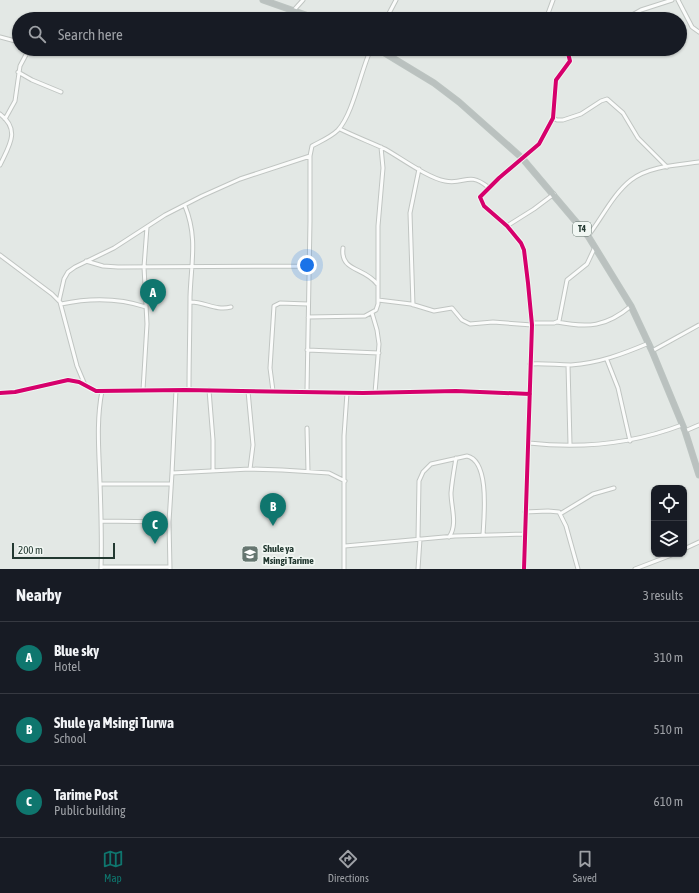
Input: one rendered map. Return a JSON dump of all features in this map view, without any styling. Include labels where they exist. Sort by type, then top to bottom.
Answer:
[{"type":"highway","points":[[263,0],[299,12]]},
{"type":"highway","name":"T4","points":[[390,56],[434,83],[459,102],[522,158],[588,236],[631,306],[652,351],[685,431],[699,475]]},
{"type":"street","points":[[294,10],[303,0]]},
{"type":"street","points":[[390,12],[396,0]]},
{"type":"street","points":[[549,12],[553,0]]},
{"type":"street","points":[[638,12],[672,0]]},
{"type":"street","points":[[678,0],[684,12]]},
{"type":"street","points":[[687,17],[692,27],[699,32]]},
{"type":"street","points":[[0,37],[12,40]]},
{"type":"street","points":[[5,119],[15,101],[18,72],[26,56]]},
{"type":"street","points":[[307,391],[310,156],[312,146],[340,129],[350,108],[369,56]]},
{"type":"street","points":[[524,569],[532,324],[524,250],[521,243],[507,226],[489,211],[481,201],[480,197],[488,187],[540,144],[553,118],[556,80],[570,61],[569,56]]},
{"type":"street","points":[[18,72],[32,80],[61,92]]},
{"type":"street","points":[[553,118],[557,120],[572,118],[607,99],[623,113],[638,138],[667,167]]},
{"type":"street","points":[[0,114],[12,130],[12,136],[0,165]]},
{"type":"street","points":[[340,129],[381,147],[443,181],[456,182],[474,178],[488,187]]},
{"type":"street","points":[[308,316],[359,316],[372,313],[376,310],[378,300],[378,226],[383,168],[381,147]]},
{"type":"street","points":[[59,300],[68,272],[86,261],[114,248],[147,227],[185,206],[240,179],[310,156]]},
{"type":"street","points":[[588,236],[618,193],[632,179],[667,167],[699,162]]},
{"type":"street","points":[[412,304],[410,213],[419,169]]},
{"type":"street","points":[[507,226],[534,210],[554,194]]},
{"type":"street","points":[[185,206],[190,221],[194,242],[190,302],[189,390]]},
{"type":"street","points":[[143,390],[147,324],[144,267],[147,227]]},
{"type":"street","points":[[558,322],[567,280],[587,264],[595,247]]},
{"type":"street","points":[[343,248],[343,260],[346,264],[372,278],[377,285]]},
{"type":"street","points":[[0,255],[59,300],[77,366],[85,385]]},
{"type":"street","points":[[86,261],[103,266],[144,267],[309,266]]},
{"type":"street","points":[[61,304],[112,300],[133,302],[146,307]]},
{"type":"street","points":[[378,300],[412,304],[438,312],[452,308],[462,320],[470,324],[493,322],[532,324],[558,322],[576,326],[593,326],[612,320],[631,306]]},
{"type":"street","points":[[190,302],[199,302],[216,308],[231,307]]},
{"type":"street","points":[[273,391],[270,368],[274,306],[280,303],[308,304]]},
{"type":"street","points":[[372,313],[377,330],[379,353],[375,393]]},
{"type":"street","points":[[652,351],[699,326]]},
{"type":"street","points":[[530,364],[545,363],[568,365],[607,360],[648,343]]},
{"type":"street","points":[[307,350],[379,353]]},
{"type":"street","points":[[607,360],[618,388],[630,441]]},
{"type":"street","points":[[568,365],[570,444]]},
{"type":"street","points":[[0,393],[15,392],[68,380],[85,385],[96,391],[209,390],[347,393],[456,391],[530,394]]},
{"type":"street","points":[[102,391],[98,413],[97,434],[100,484],[101,568],[170,568],[169,522],[176,390]]},
{"type":"street","points":[[209,390],[213,440],[213,471]]},
{"type":"street","points":[[248,391],[253,445],[250,469]]},
{"type":"street","points":[[344,569],[344,417],[347,393]]},
{"type":"street","points":[[529,443],[599,445],[630,441],[682,424]]},
{"type":"street","points":[[685,431],[699,425]]},
{"type":"street","points":[[307,428],[308,472]]},
{"type":"street","points":[[418,569],[419,481],[423,472],[431,464],[446,462],[466,456],[472,457],[481,468],[484,492],[483,535]]},
{"type":"street","points":[[449,537],[453,528],[451,494],[452,474],[456,458]]},
{"type":"street","points":[[172,473],[250,469],[329,473],[345,481]]},
{"type":"street","points":[[100,484],[171,484]]},
{"type":"street","points":[[525,512],[548,511],[560,514],[592,494],[614,488]]},
{"type":"street","points":[[560,514],[566,526],[578,569]]},
{"type":"street","points":[[101,521],[169,522]]},
{"type":"street","points":[[345,546],[419,539],[524,534]]},
{"type":"street","points":[[687,548],[699,542]]},
{"type":"street","points":[[635,569],[666,557]]},
{"type":"cycle path","points":[[524,569],[532,325],[528,283],[524,250],[521,243],[507,226],[484,206],[480,197],[499,178],[539,144],[553,118],[556,80],[570,61],[569,56]]},
{"type":"cycle path","points":[[0,393],[15,392],[68,380],[79,382],[96,391],[185,390],[363,393],[456,391],[530,394]]},
{"type":"place","name":"Blue sky","points":[[153,312]]},
{"type":"place","name":"Shule ya Msingi Turwa","points":[[273,526]]},
{"type":"place","name":"Tarime Post","points":[[155,544]]},
{"type":"place","name":"Shule ya Msingi Tarime","points":[[250,554]]}]
